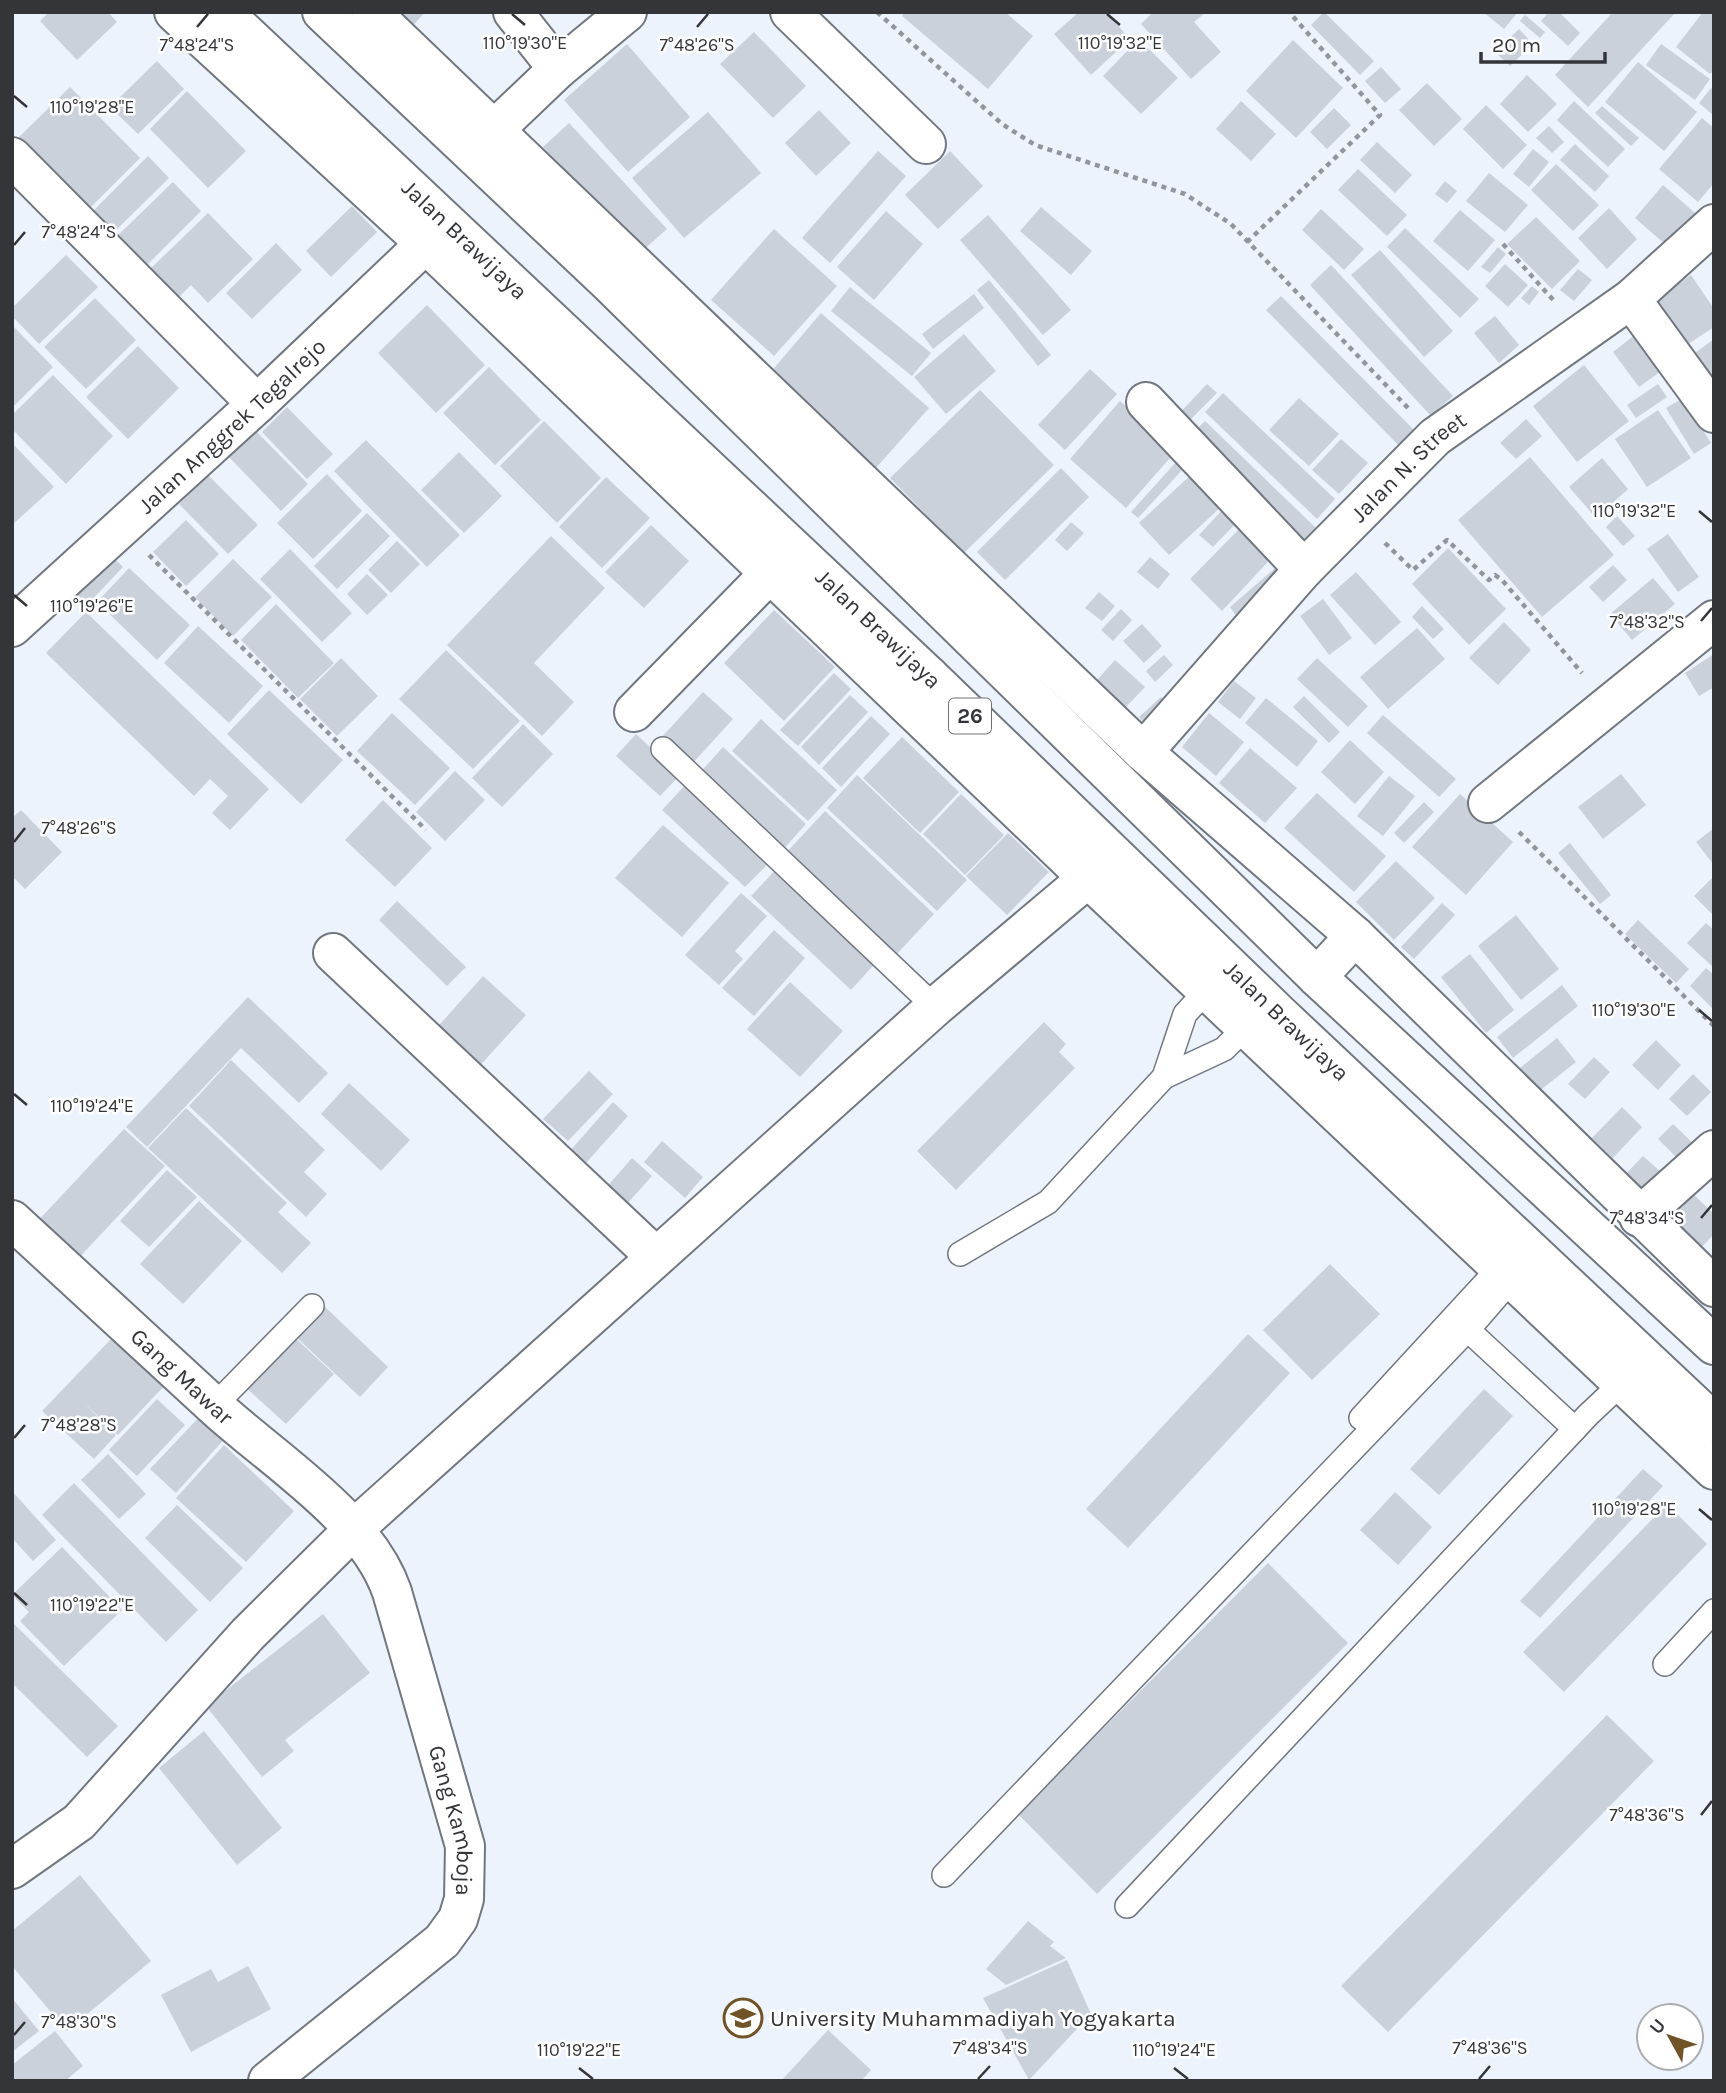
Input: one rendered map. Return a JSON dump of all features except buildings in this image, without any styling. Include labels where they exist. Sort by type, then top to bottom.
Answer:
[{"type":"main road","points":[[174,12],[436,233],[771,572],[918,689],[1088,878],[1714,1470]]},
{"type":"main road","name":"Jalan Brawijaya","points":[[223,12],[436,233],[918,689],[1278,1013],[1714,1423]]},
{"type":"main road","name":"26","points":[[322,12],[617,290],[1317,976],[1714,1345]]},
{"type":"main road","points":[[371,12],[1143,752],[1355,936],[1639,1217],[1714,1287]]},
{"type":"main road","points":[[513,12],[558,69]]},
{"type":"main road","points":[[494,130],[558,69],[627,12]]},
{"type":"main road","points":[[790,12],[926,144]]},
{"type":"main road","points":[[12,157],[257,404]]},
{"type":"main road","name":"Jalan N. Street","points":[[1143,752],[1304,569],[1435,436],[1631,299],[1714,224]]},
{"type":"main road","name":"Jalan Anggrek Tegalrejo","points":[[12,627],[257,404],[436,233]]},
{"type":"main road","points":[[1631,299],[1714,413]]},
{"type":"main road","points":[[1146,402],[1304,569]]},
{"type":"main road","points":[[634,712],[771,572]]},
{"type":"main road","points":[[1488,803],[1714,620]]},
{"type":"main road","points":[[12,1869],[79,1822],[248,1634],[355,1528],[935,1007],[1088,878]]},
{"type":"main road","points":[[1317,976],[1355,936]]},
{"type":"main road","points":[[333,953],[656,1257]]},
{"type":"main road","points":[[1639,1217],[1714,1150]]},
{"type":"main road","name":"Gang Mawar","points":[[12,1220],[214,1406],[355,1528]]},
{"type":"main road","name":"Gang Kamboja","points":[[268,2081],[442,1941],[458,1919],[466,1888],[465,1846],[392,1592],[387,1578],[355,1528]]},
{"type":"lane","points":[[663,749],[935,1007]]},
{"type":"lane","points":[[1164,1077],[1185,1014],[1208,989]]},
{"type":"lane","points":[[960,1254],[1048,1202],[1164,1077],[1224,1049],[1247,1026]]},
{"type":"lane","points":[[944,1875],[1468,1330],[1506,1273]]},
{"type":"lane","points":[[1361,1418],[1506,1273]]},
{"type":"lane","points":[[214,1406],[312,1306]]},
{"type":"lane","points":[[1468,1330],[1575,1429]]},
{"type":"lane","points":[[1127,1906],[1575,1429],[1623,1382]]},
{"type":"lane","points":[[1665,1664],[1714,1611]]},
{"type":"path","points":[[877,12],[1002,124],[1035,145],[1185,194],[1231,224],[1435,436]]},
{"type":"path","points":[[1247,242],[1380,115],[1289,12]]},
{"type":"path","points":[[1503,244],[1582,331]]},
{"type":"path","points":[[1357,516],[1413,570],[1447,540],[1489,580],[1495,575],[1502,580],[1582,673]]},
{"type":"path","points":[[121,528],[426,830]]},
{"type":"path","points":[[1488,803],[1714,1026]]},
{"type":"place","name":"University Muhammadiyah Yogyakarta","points":[[743,2018]]}]
